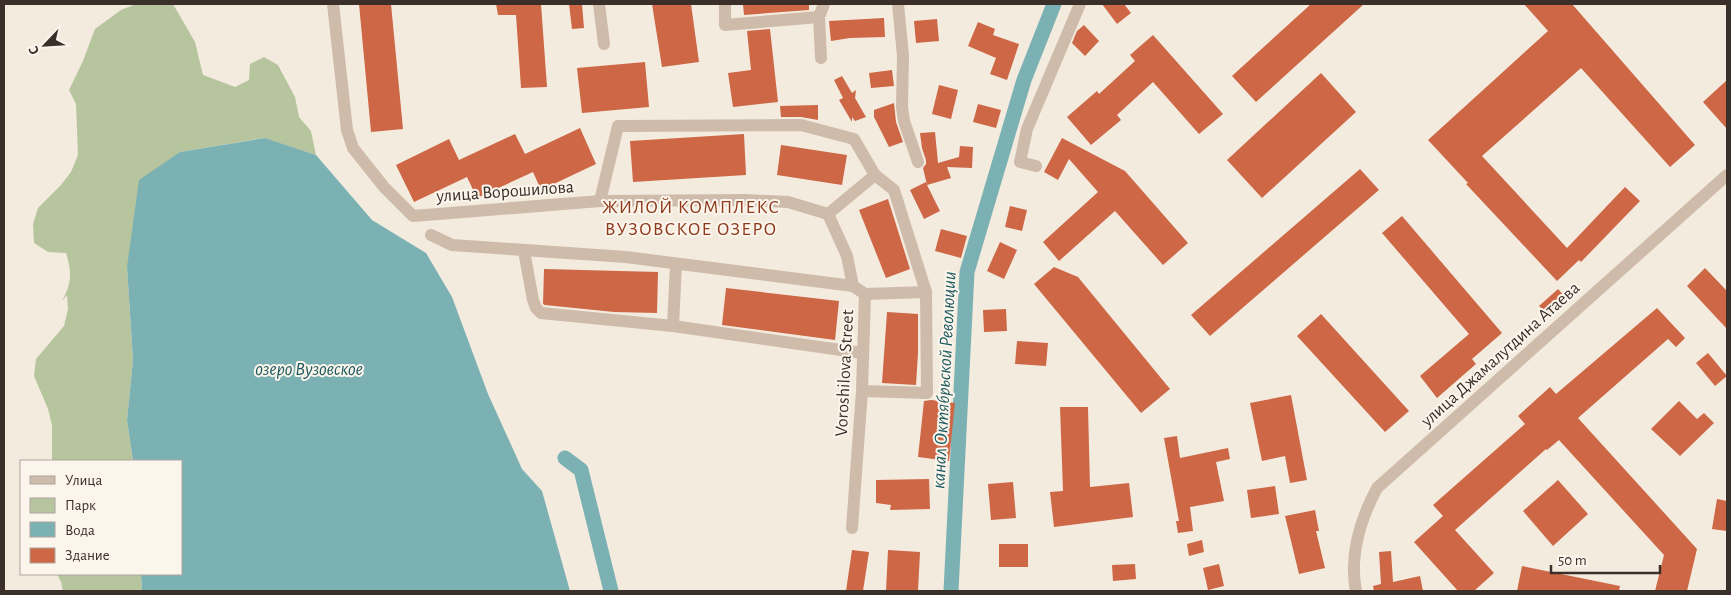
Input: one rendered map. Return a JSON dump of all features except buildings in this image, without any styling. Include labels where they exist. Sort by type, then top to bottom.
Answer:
[{"type":"street","name":"улица Ворошилова","points":[[333,4],[347,130],[353,148],[384,187],[413,216],[600,201],[745,200],[788,202],[828,214]]},
{"type":"street","points":[[599,4],[604,44]]},
{"type":"street","points":[[725,4],[726,25],[819,17]]},
{"type":"street","points":[[822,58],[819,17],[824,4]]},
{"type":"street","points":[[898,4],[903,56],[902,106],[904,121],[918,162]]},
{"type":"street","points":[[1036,166],[1020,162],[1027,129],[1080,4]]},
{"type":"street","points":[[600,201],[618,126],[801,126],[854,139],[875,175],[894,190],[926,292],[927,393],[862,391]]},
{"type":"street","points":[[853,286],[847,256],[828,214],[875,175]]},
{"type":"street","name":"улица Джамалутдина Атаева","points":[[1356,591],[1354,557],[1358,533],[1366,510],[1377,488],[1727,175]]},
{"type":"street","name":"Voroshilova Street","points":[[431,235],[452,245],[626,257],[853,286],[865,294],[862,391],[852,528]]},
{"type":"street","points":[[524,251],[533,300],[536,308],[541,313],[674,326],[862,353]]},
{"type":"street","points":[[674,326],[676,264]]},
{"type":"street","points":[[865,294],[926,292]]},
{"type":"green space","points":[[136,4],[173,4],[195,42],[203,75],[235,87],[249,80],[250,64],[264,57],[278,65],[295,97],[299,117],[311,131],[316,155],[264,138],[180,152],[127,267],[133,360],[127,420],[133,460],[52,460],[52,425],[48,409],[34,376],[36,359],[64,326],[68,309],[67,295],[62,301],[68,288],[70,272],[66,253],[48,252],[34,243],[33,224],[38,208],[71,172],[78,155],[76,104],[69,90],[83,61],[95,29],[121,10]]},
{"type":"green space","points":[[58,575],[141,575],[142,591],[63,591]]},
{"type":"water","name":"озеро Вузовское","points":[[265,138],[316,155],[372,220],[426,253],[452,297],[488,394],[522,469],[542,491],[570,591],[142,591],[141,575],[182,575],[182,460],[133,460],[127,420],[133,360],[127,267],[139,180],[180,152]]},
{"type":"waterway","name":"канал Октябрьской Революции","points":[[951,591],[967,272],[1024,80],[1054,4]]},
{"type":"waterway","points":[[565,458],[581,470],[611,591]]},
{"type":"district","name":"ЖИЛОЙ КОМПЛЕКС ВУЗОВСКОЕ ОЗЕРО","points":[[691,217]]}]
